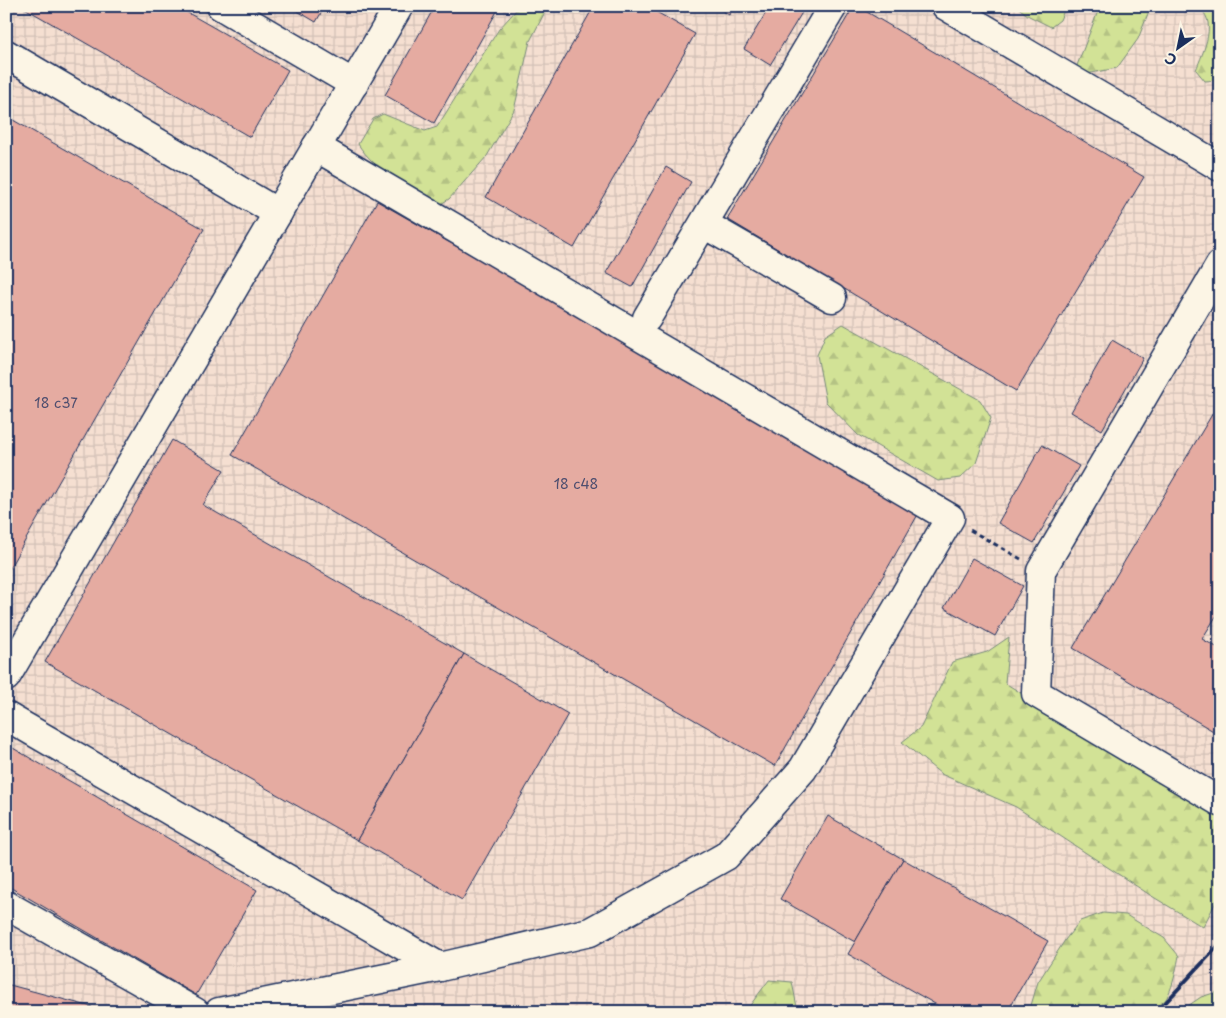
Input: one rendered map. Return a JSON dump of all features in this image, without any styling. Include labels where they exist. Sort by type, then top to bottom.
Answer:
[{"type":"lane","points":[[221,6],[354,84]]},
{"type":"lane","points":[[6,677],[399,6]]},
{"type":"lane","points":[[647,318],[833,6]]},
{"type":"lane","points":[[946,6],[1220,167]]},
{"type":"lane","points":[[6,54],[278,213]]},
{"type":"lane","points":[[219,1012],[440,967],[590,932],[726,856],[803,769],[950,518],[316,147]]},
{"type":"lane","points":[[704,224],[832,298]]},
{"type":"lane","points":[[1219,269],[1041,571],[1036,693],[1220,802]]},
{"type":"lane","points":[[6,716],[440,967]]},
{"type":"lane","points":[[6,905],[195,1012]]},
{"type":"path","points":[[950,518],[1041,571]]},
{"type":"shaded area","points":[[6,6],[1220,6],[1220,1012],[6,1012]]},
{"type":"green space","points":[[520,6],[547,6],[547,8],[530,41],[514,110],[487,156],[449,199],[439,205],[394,179],[374,163],[358,144],[373,119],[383,114],[425,131],[437,127],[499,29]]},
{"type":"green space","points":[[1016,6],[1066,6],[1060,20],[1051,27],[1029,16]]},
{"type":"green space","points":[[1100,6],[1151,6],[1138,39],[1117,68],[1086,74],[1076,68]]},
{"type":"green space","points":[[1196,6],[1220,6],[1220,80],[1205,81],[1196,70],[1208,36],[1208,27],[1207,19],[1203,12]]},
{"type":"green space","points":[[843,324],[980,400],[991,418],[976,463],[960,478],[938,481],[858,435],[826,402],[817,355],[825,336]]},
{"type":"green space","points":[[1009,637],[1005,683],[1216,814],[1220,819],[1220,894],[1203,927],[1150,895],[1016,807],[941,774],[902,742],[921,727],[952,662],[987,652]]},
{"type":"green space","points":[[1103,913],[1126,915],[1164,938],[1179,956],[1172,987],[1165,1001],[1155,1012],[1029,1012],[1038,982],[1065,940],[1080,921]]},
{"type":"green space","points":[[769,980],[792,982],[798,1012],[745,1012]]},
{"type":"green space","points":[[1220,991],[1220,1012],[1179,1012],[1201,997]]},
{"type":"building","points":[[21,6],[176,6],[288,70],[250,137]]},
{"type":"building","points":[[289,6],[325,6],[316,22]]},
{"type":"building","points":[[435,6],[500,6],[434,123],[385,95]]},
{"type":"building","points":[[594,6],[646,6],[695,34],[574,248],[486,197]]},
{"type":"building","points":[[715,6],[734,6],[729,15]]},
{"type":"building","points":[[770,6],[806,6],[770,65],[744,49]]},
{"type":"building","points":[[854,6],[857,6],[1144,177],[1016,391],[727,219]]},
{"type":"building","points":[[6,116],[204,229],[6,574]]},
{"type":"building","points":[[666,167],[691,182],[632,287],[606,273]]},
{"type":"building","points":[[377,201],[920,511],[775,766],[232,455]]},
{"type":"building","points":[[1112,340],[1143,358],[1102,430],[1071,412]]},
{"type":"building","points":[[1220,401],[1220,610],[1202,639],[1220,649],[1220,735],[1073,648]]},
{"type":"building","points":[[172,440],[224,470],[203,505],[464,654],[357,840],[45,662]]},
{"type":"building","points":[[1042,445],[1079,466],[1034,543],[998,523]]},
{"type":"building","points":[[972,558],[1023,586],[995,636],[944,608]]},
{"type":"building","points":[[464,654],[568,714],[462,900],[357,840]]},
{"type":"building","points":[[6,744],[257,890],[196,995],[6,885]]},
{"type":"building","points":[[828,816],[903,859],[855,942],[780,899]]},
{"type":"building","points":[[903,859],[1048,941],[1007,1012],[949,1012],[848,954]]},
{"type":"building","points":[[6,984],[92,1007],[91,1012],[6,1012]]},
{"type":"railway","points":[[1154,1012],[1166,1002],[1220,944]]}]
